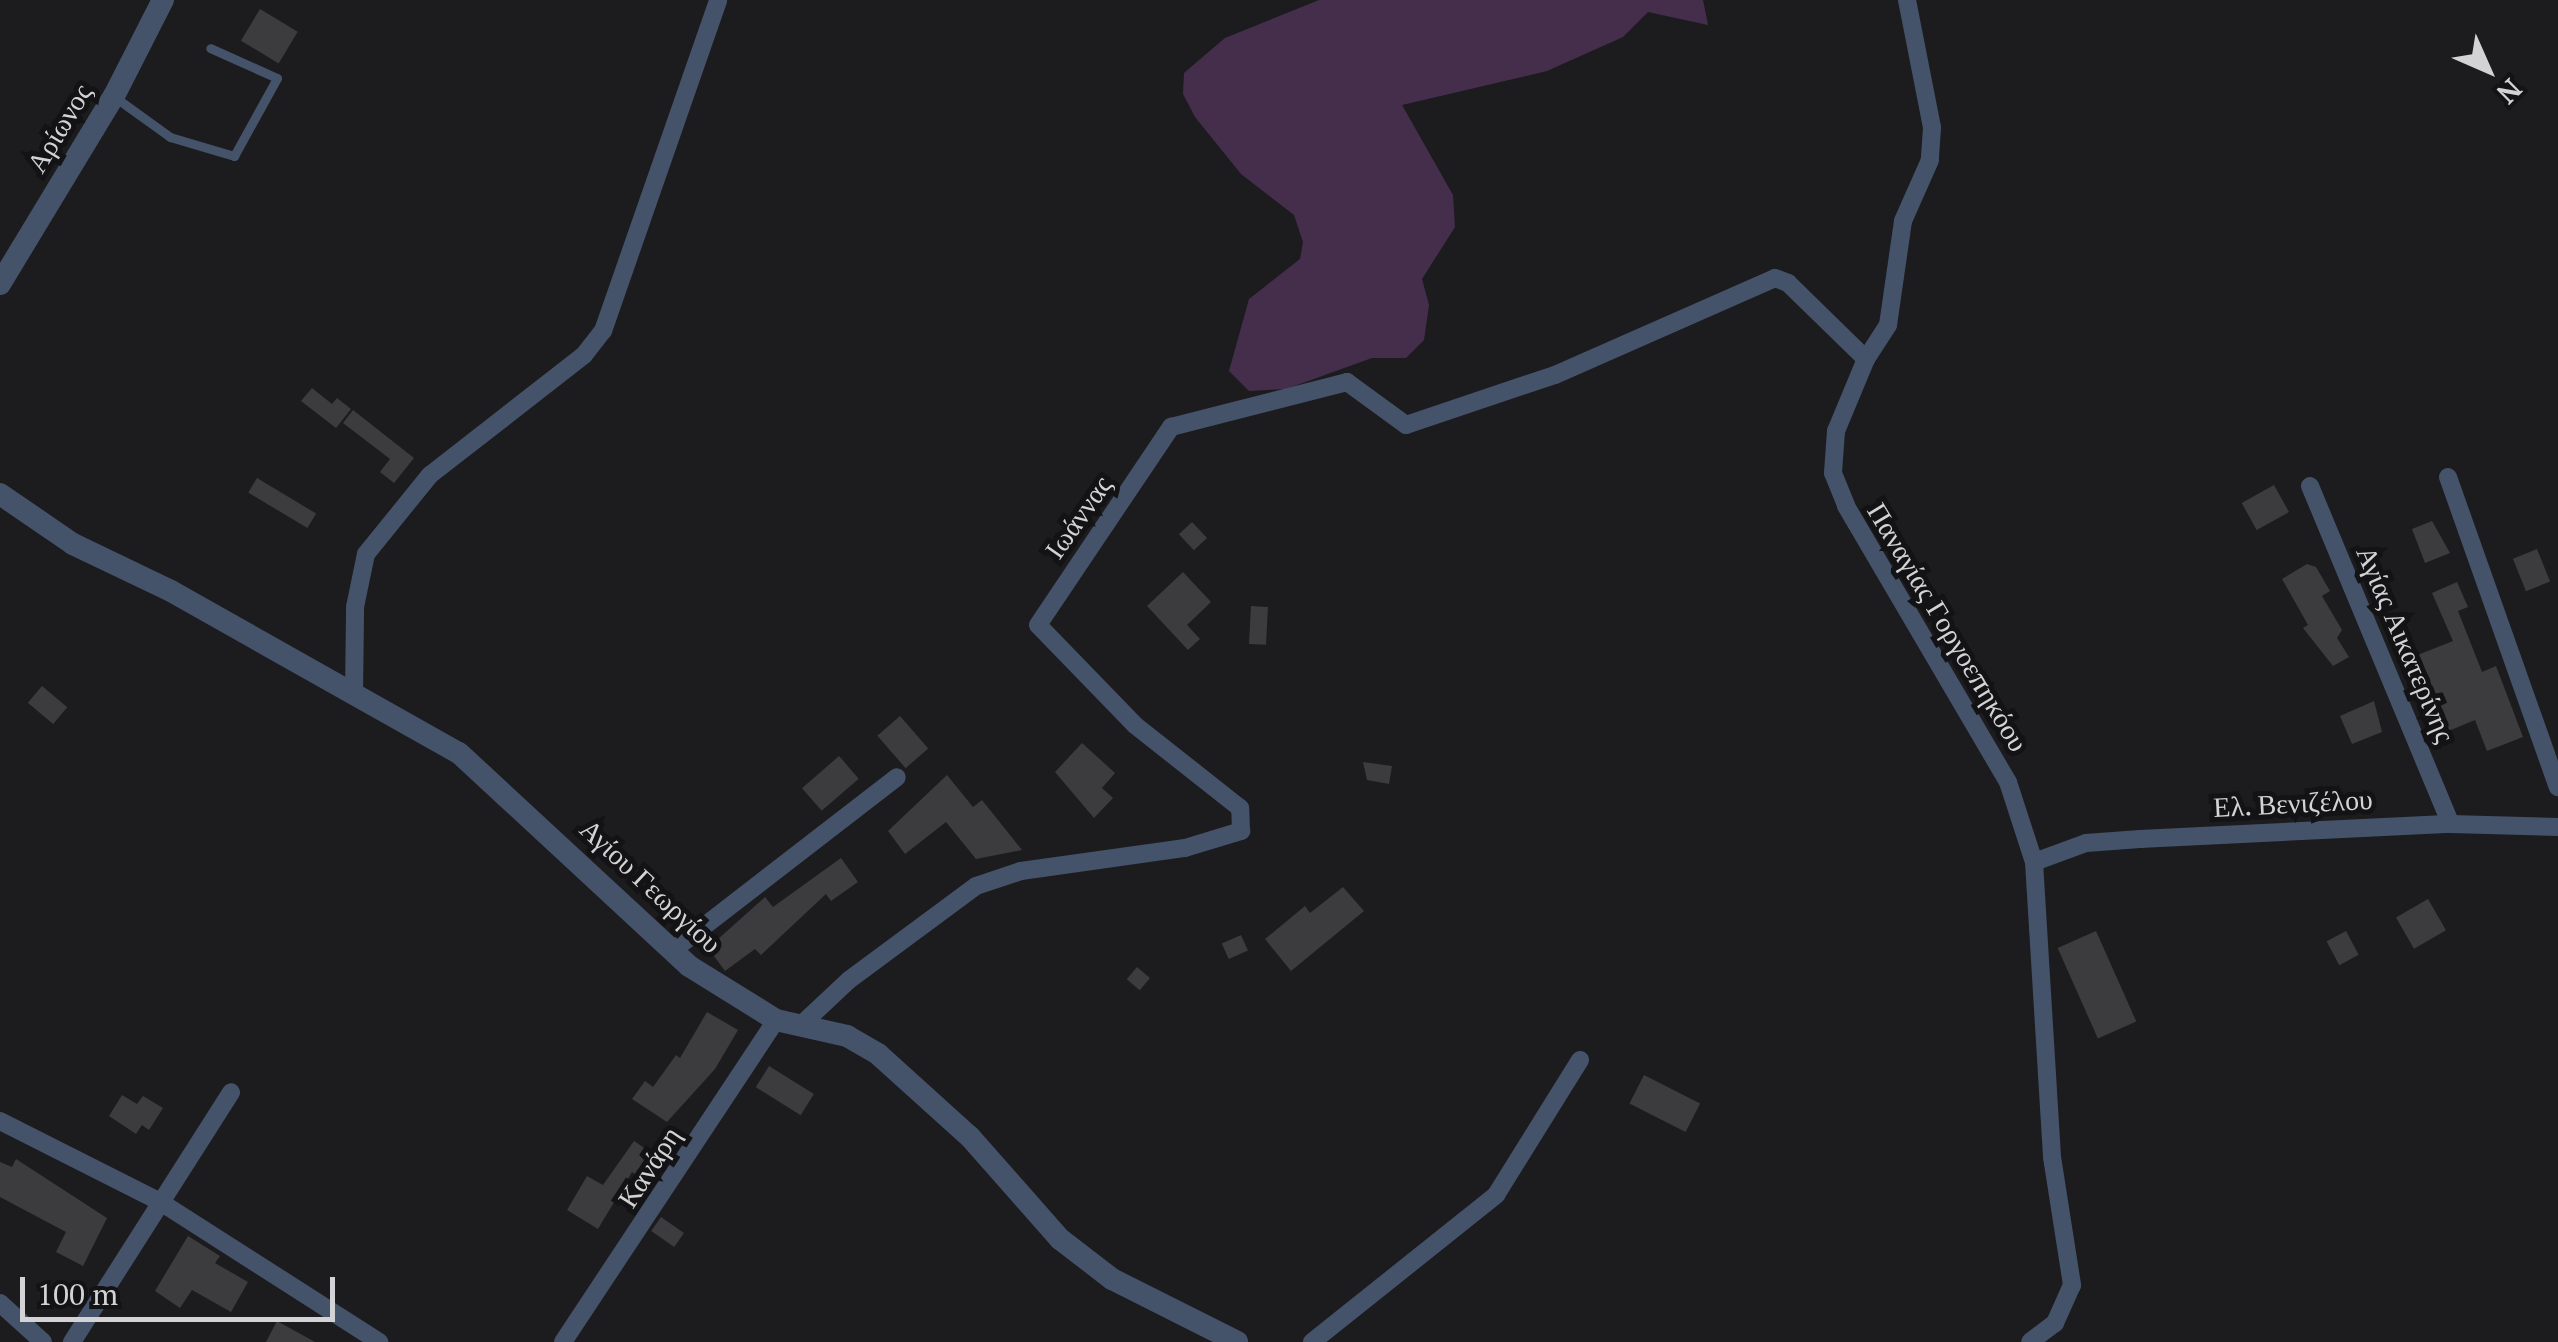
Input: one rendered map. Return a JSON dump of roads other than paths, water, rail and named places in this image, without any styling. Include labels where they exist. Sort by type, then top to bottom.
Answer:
[{"type":"street","name":"Αρίωνος","points":[[0,284],[114,96],[163,0]]},
{"type":"street","points":[[354,694],[355,607],[366,554],[430,474],[584,355],[602,331],[718,0]]},
{"type":"street","name":"Παναγίας Γοργοεπηκόου","points":[[1906,0],[1932,128],[1930,160],[1903,221],[1888,325],[1866,359],[1836,432],[1833,473],[1846,506],[2008,782],[2034,862],[2052,1156],[2072,1285],[2056,1323],[2030,1342]]},
{"type":"street","name":"Ιωάννας","points":[[802,1024],[849,980],[976,886],[1021,871],[1185,848],[1241,832],[1240,808],[1135,724],[1038,625],[1170,427],[1347,382],[1406,425],[1556,376],[1775,278],[1788,282],[1866,359]]},
{"type":"street","points":[[2448,477],[2558,787]]},
{"type":"street","name":"Αγίας Αικατερίνης","points":[[2310,486],[2451,824]]},
{"type":"street","name":"Αγίου Γεωργίου","points":[[0,494],[72,544],[171,591],[459,752],[672,952],[733,998],[776,1020],[847,1036],[921,1088],[1060,1239],[1112,1278],[1237,1342]]},
{"type":"street","points":[[672,952],[897,777]]},
{"type":"street","name":"Ελ. Βενιζέλου","points":[[2034,862],[2086,843],[2451,824],[2558,827]]},
{"type":"street","name":"Κανάρη","points":[[563,1342],[776,1020]]},
{"type":"street","points":[[1312,1342],[1496,1195],[1580,1060]]},
{"type":"street","points":[[72,1342],[231,1092]]},
{"type":"street","points":[[0,1121],[162,1203],[378,1342]]},
{"type":"street","points":[[0,1303],[43,1342]]},
{"type":"lane","points":[[114,96],[170,137],[234,156],[277,78],[210,48]]}]
